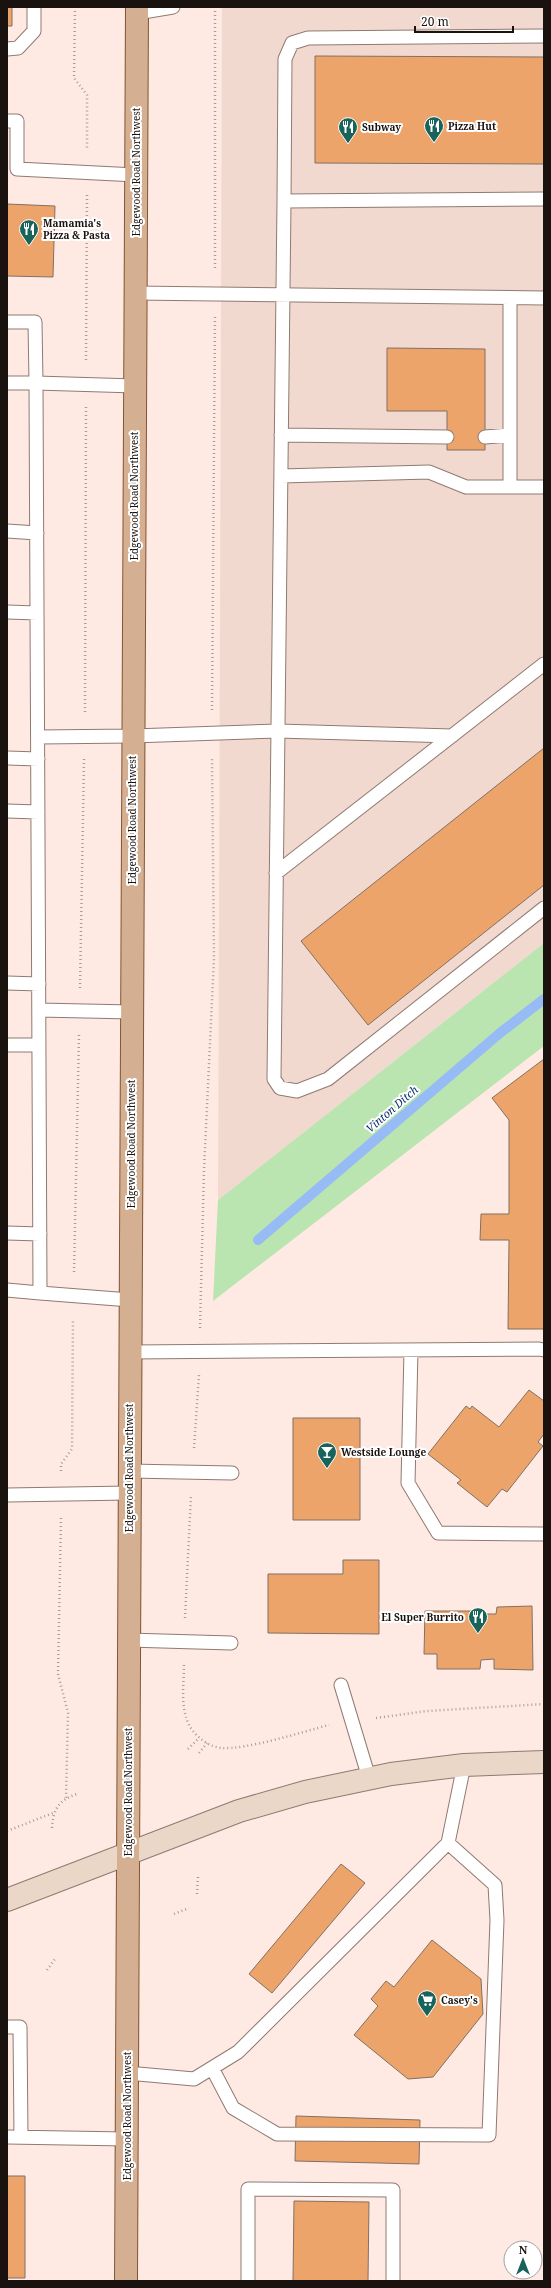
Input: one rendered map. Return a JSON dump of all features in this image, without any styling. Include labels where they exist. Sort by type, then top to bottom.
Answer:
[{"type":"main road","name":"Edgewood Road Northwest","points":[[126,2281],[136,10]]},
{"type":"street","points":[[7,1900],[128,1855],[239,1811],[305,1792],[369,1778],[464,1765],[544,1762]]},
{"type":"lane","points":[[7,49],[18,48],[34,31],[34,7]]},
{"type":"lane","points":[[136,10],[173,7]]},
{"type":"lane","points":[[544,36],[308,38],[292,43],[285,59],[274,1079],[280,1088],[297,1091],[328,1079],[544,908]]},
{"type":"lane","points":[[7,121],[17,121],[17,169],[87,171],[136,175]]},
{"type":"lane","points":[[284,201],[544,199]]},
{"type":"lane","points":[[135,293],[544,298]]},
{"type":"lane","points":[[510,298],[510,487]]},
{"type":"lane","points":[[7,322],[35,322],[40,1293]]},
{"type":"lane","points":[[7,383],[135,386]]},
{"type":"lane","points":[[485,437],[510,434]]},
{"type":"lane","points":[[281,435],[447,437]]},
{"type":"lane","points":[[281,476],[429,472],[466,487],[544,487]]},
{"type":"lane","points":[[7,532],[37,534]]},
{"type":"lane","points":[[7,612],[37,613]]},
{"type":"lane","points":[[276,873],[544,664]]},
{"type":"lane","points":[[38,737],[133,736],[278,731],[452,736]]},
{"type":"lane","points":[[7,758],[38,759]]},
{"type":"lane","points":[[7,811],[38,812]]},
{"type":"lane","points":[[7,983],[39,984]]},
{"type":"lane","points":[[39,1010],[132,1012]]},
{"type":"lane","points":[[7,1045],[39,1045]]},
{"type":"lane","points":[[7,1234],[40,1234]]},
{"type":"lane","points":[[7,1290],[130,1300]]},
{"type":"lane","points":[[411,1350],[408,1483],[438,1533],[544,1534]]},
{"type":"lane","points":[[130,1352],[544,1350]]},
{"type":"lane","points":[[129,1472],[232,1473]]},
{"type":"lane","points":[[7,1495],[129,1493]]},
{"type":"lane","points":[[128,1640],[232,1643]]},
{"type":"lane","points":[[341,1685],[369,1778]]},
{"type":"lane","points":[[127,2073],[194,2079],[238,2052],[448,1843],[464,1765]]},
{"type":"lane","points":[[212,2068],[233,2108],[277,2134],[489,2135],[497,1920],[495,1885],[448,1843]]},
{"type":"lane","points":[[7,2027],[20,2027],[21,2137]]},
{"type":"lane","points":[[7,2137],[126,2139]]},
{"type":"lane","points":[[248,2281],[248,2189],[393,2190],[393,2281]]},
{"type":"path","points":[[66,1798],[68,1713],[58,1674],[61,1494],[62,1464],[72,1449],[85,737],[87,95],[74,78],[74,7]]},
{"type":"path","points":[[215,7],[212,734],[214,958],[204,1170],[200,1351],[187,1542],[184,1685],[186,1718],[199,1738],[220,1748],[238,1747],[352,1721],[427,1711],[544,1704]]},
{"type":"path","points":[[188,1749],[199,1738]]},
{"type":"path","points":[[199,1753],[207,1743]]},
{"type":"path","points":[[7,1831],[53,1813],[66,1798],[77,1794]]},
{"type":"path","points":[[52,1828],[53,1813]]},
{"type":"path","points":[[197,1894],[198,1877]]},
{"type":"path","points":[[174,1914],[189,1908]]},
{"type":"path","points":[[47,1970],[55,1959]]},
{"type":"shaded area","points":[[222,7],[544,7],[544,943],[218,1200]]},
{"type":"green space","points":[[544,943],[544,1046],[213,1301],[218,1200]]},
{"type":"building","points":[[7,7],[12,7],[12,26],[7,26]]},
{"type":"building","points":[[315,56],[544,57],[544,164],[315,163]]},
{"type":"building","points":[[7,204],[55,206],[53,277],[7,276]]},
{"type":"building","points":[[387,348],[485,349],[485,450],[447,450],[447,411],[387,411]]},
{"type":"building","points":[[544,748],[544,885],[368,1025],[301,941]]},
{"type":"building","points":[[544,1059],[544,1329],[508,1329],[509,1240],[480,1240],[481,1214],[509,1214],[509,1120],[492,1098]]},
{"type":"building","points":[[529,1390],[544,1401],[544,1434],[538,1442],[543,1446],[507,1492],[502,1489],[487,1507],[457,1483],[461,1480],[428,1454],[466,1406],[470,1409],[472,1406],[499,1427]]},
{"type":"building","name":"Westside Lounge","points":[[293,1418],[360,1418],[360,1520],[293,1520]]},
{"type":"building","points":[[343,1560],[379,1560],[379,1634],[268,1633],[268,1574],[343,1574]]},
{"type":"building","name":"El Super Burrito","points":[[532,1606],[533,1670],[494,1669],[494,1659],[481,1660],[480,1669],[437,1669],[437,1654],[424,1654],[425,1611],[481,1611],[481,1614],[496,1614],[497,1607]]},
{"type":"building","points":[[341,1864],[365,1883],[272,1993],[249,1974]]},
{"type":"building","points":[[432,1940],[481,1979],[483,2014],[433,2077],[408,2079],[354,2035],[378,2006],[371,1999],[386,1981],[394,1987]]},
{"type":"building","points":[[296,2116],[420,2120],[419,2164],[295,2161]]},
{"type":"building","points":[[7,2176],[25,2176],[25,2278],[7,2278]]},
{"type":"building","points":[[294,2201],[369,2202],[368,2281],[293,2281]]},
{"type":"waterway","name":"Vinton Ditch","points":[[258,1240],[500,1033],[544,999]]},
{"type":"place","name":"Pizza Hut","points":[[434,143]]},
{"type":"place","name":"Subway","points":[[348,144]]},
{"type":"place","name":"Mamamia's Pizza & Pasta","points":[[29,246]]},
{"type":"place","name":"Westside Lounge","points":[[327,1469]]},
{"type":"place","name":"El Super Burrito","points":[[478,1634]]},
{"type":"place","name":"Casey's","points":[[427,2017]]}]
